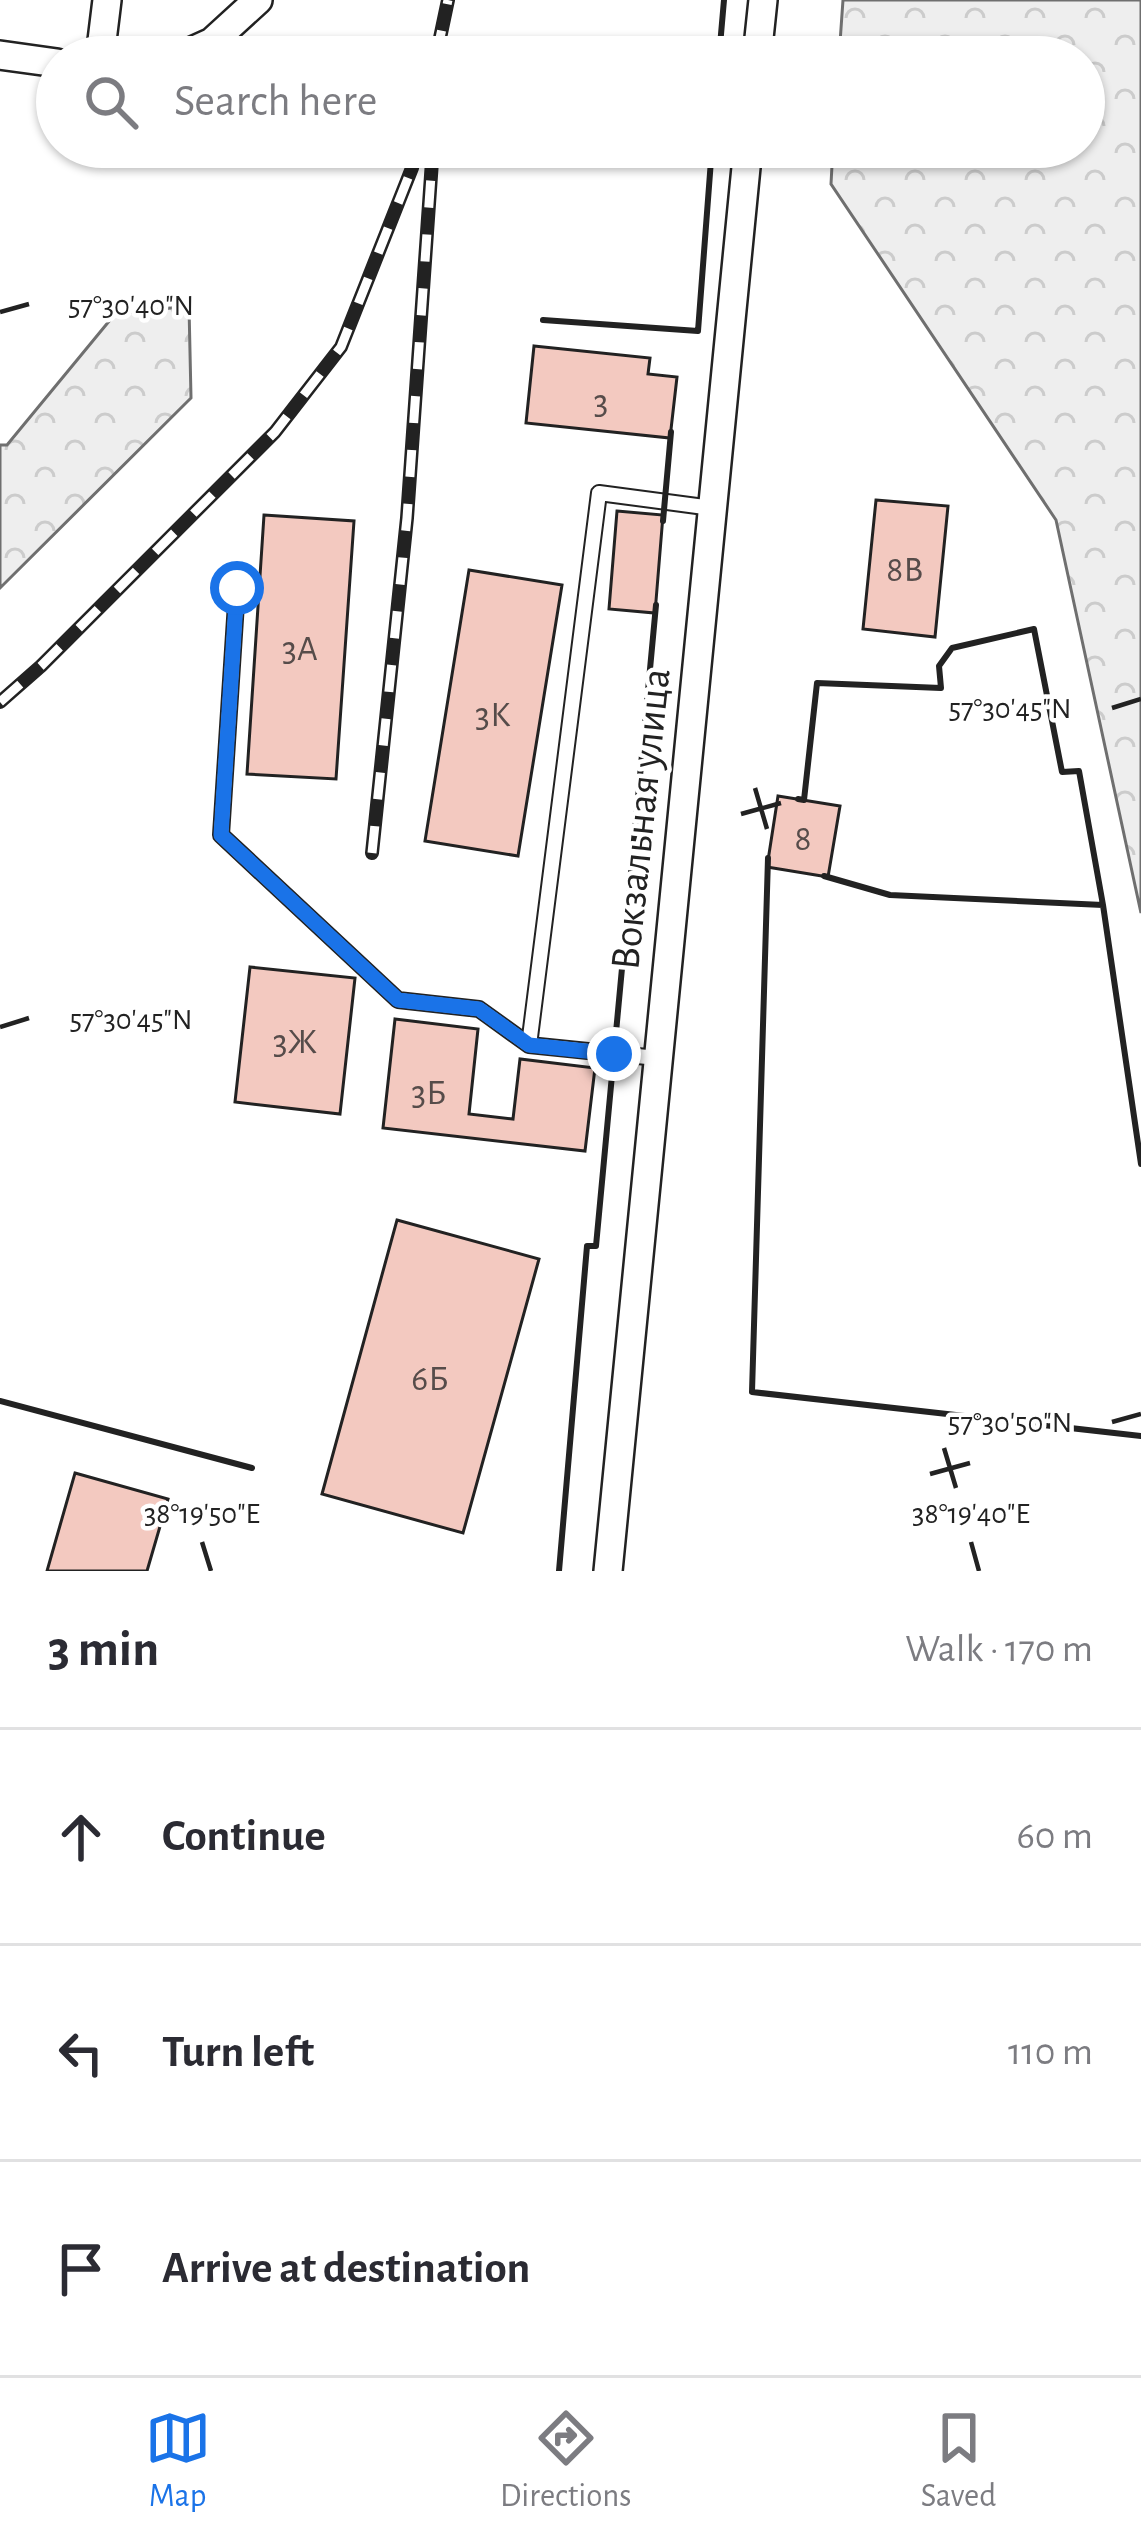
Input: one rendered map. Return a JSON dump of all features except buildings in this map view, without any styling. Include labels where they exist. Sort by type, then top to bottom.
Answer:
[{"type":"street","points":[[103,36],[107,0]]},
{"type":"street","points":[[219,36],[258,0]]},
{"type":"street","points":[[759,36],[763,0]]},
{"type":"street","points":[[0,55],[36,60]]},
{"type":"street","name":"Вокзальная улица","points":[[608,1571],[746,168]]},
{"type":"lane","points":[[529,1045],[599,493],[712,508]]},
{"type":"lane","points":[[237,588],[221,835],[398,1000],[479,1009],[529,1045],[657,1058]]},
{"type":"green space","points":[[843,0],[1141,0],[1141,913],[1056,520],[831,184],[832,168],[1105,168],[1105,36],[840,36]]},
{"type":"green space","points":[[189,306],[191,398],[0,588],[0,445],[7,445],[115,314]]},
{"type":"railway","points":[[440,36],[448,0]]},
{"type":"railway","points":[[0,702],[275,432],[341,347],[412,168]]},
{"type":"railway","points":[[372,853],[407,518],[432,168]]},
{"type":"wall","points":[[721,36],[724,0]]},
{"type":"wall","points":[[543,320],[698,331],[710,168]]},
{"type":"wall","points":[[663,521],[671,432]]},
{"type":"wall","points":[[559,1571],[587,1246],[596,1246],[656,605]]},
{"type":"wall","points":[[798,799],[804,800],[817,683],[941,688],[939,666],[952,648],[1034,629],[1062,772],[1079,771],[1141,1164]]},
{"type":"wall","points":[[768,858],[752,1392],[1141,1436]]},
{"type":"wall","points":[[824,876],[890,895],[1103,905]]},
{"type":"wall","points":[[0,1401],[252,1468]]},
{"type":"route","points":[[237,588],[221,835],[398,1000],[479,1009],[529,1045],[614,1054]]}]
